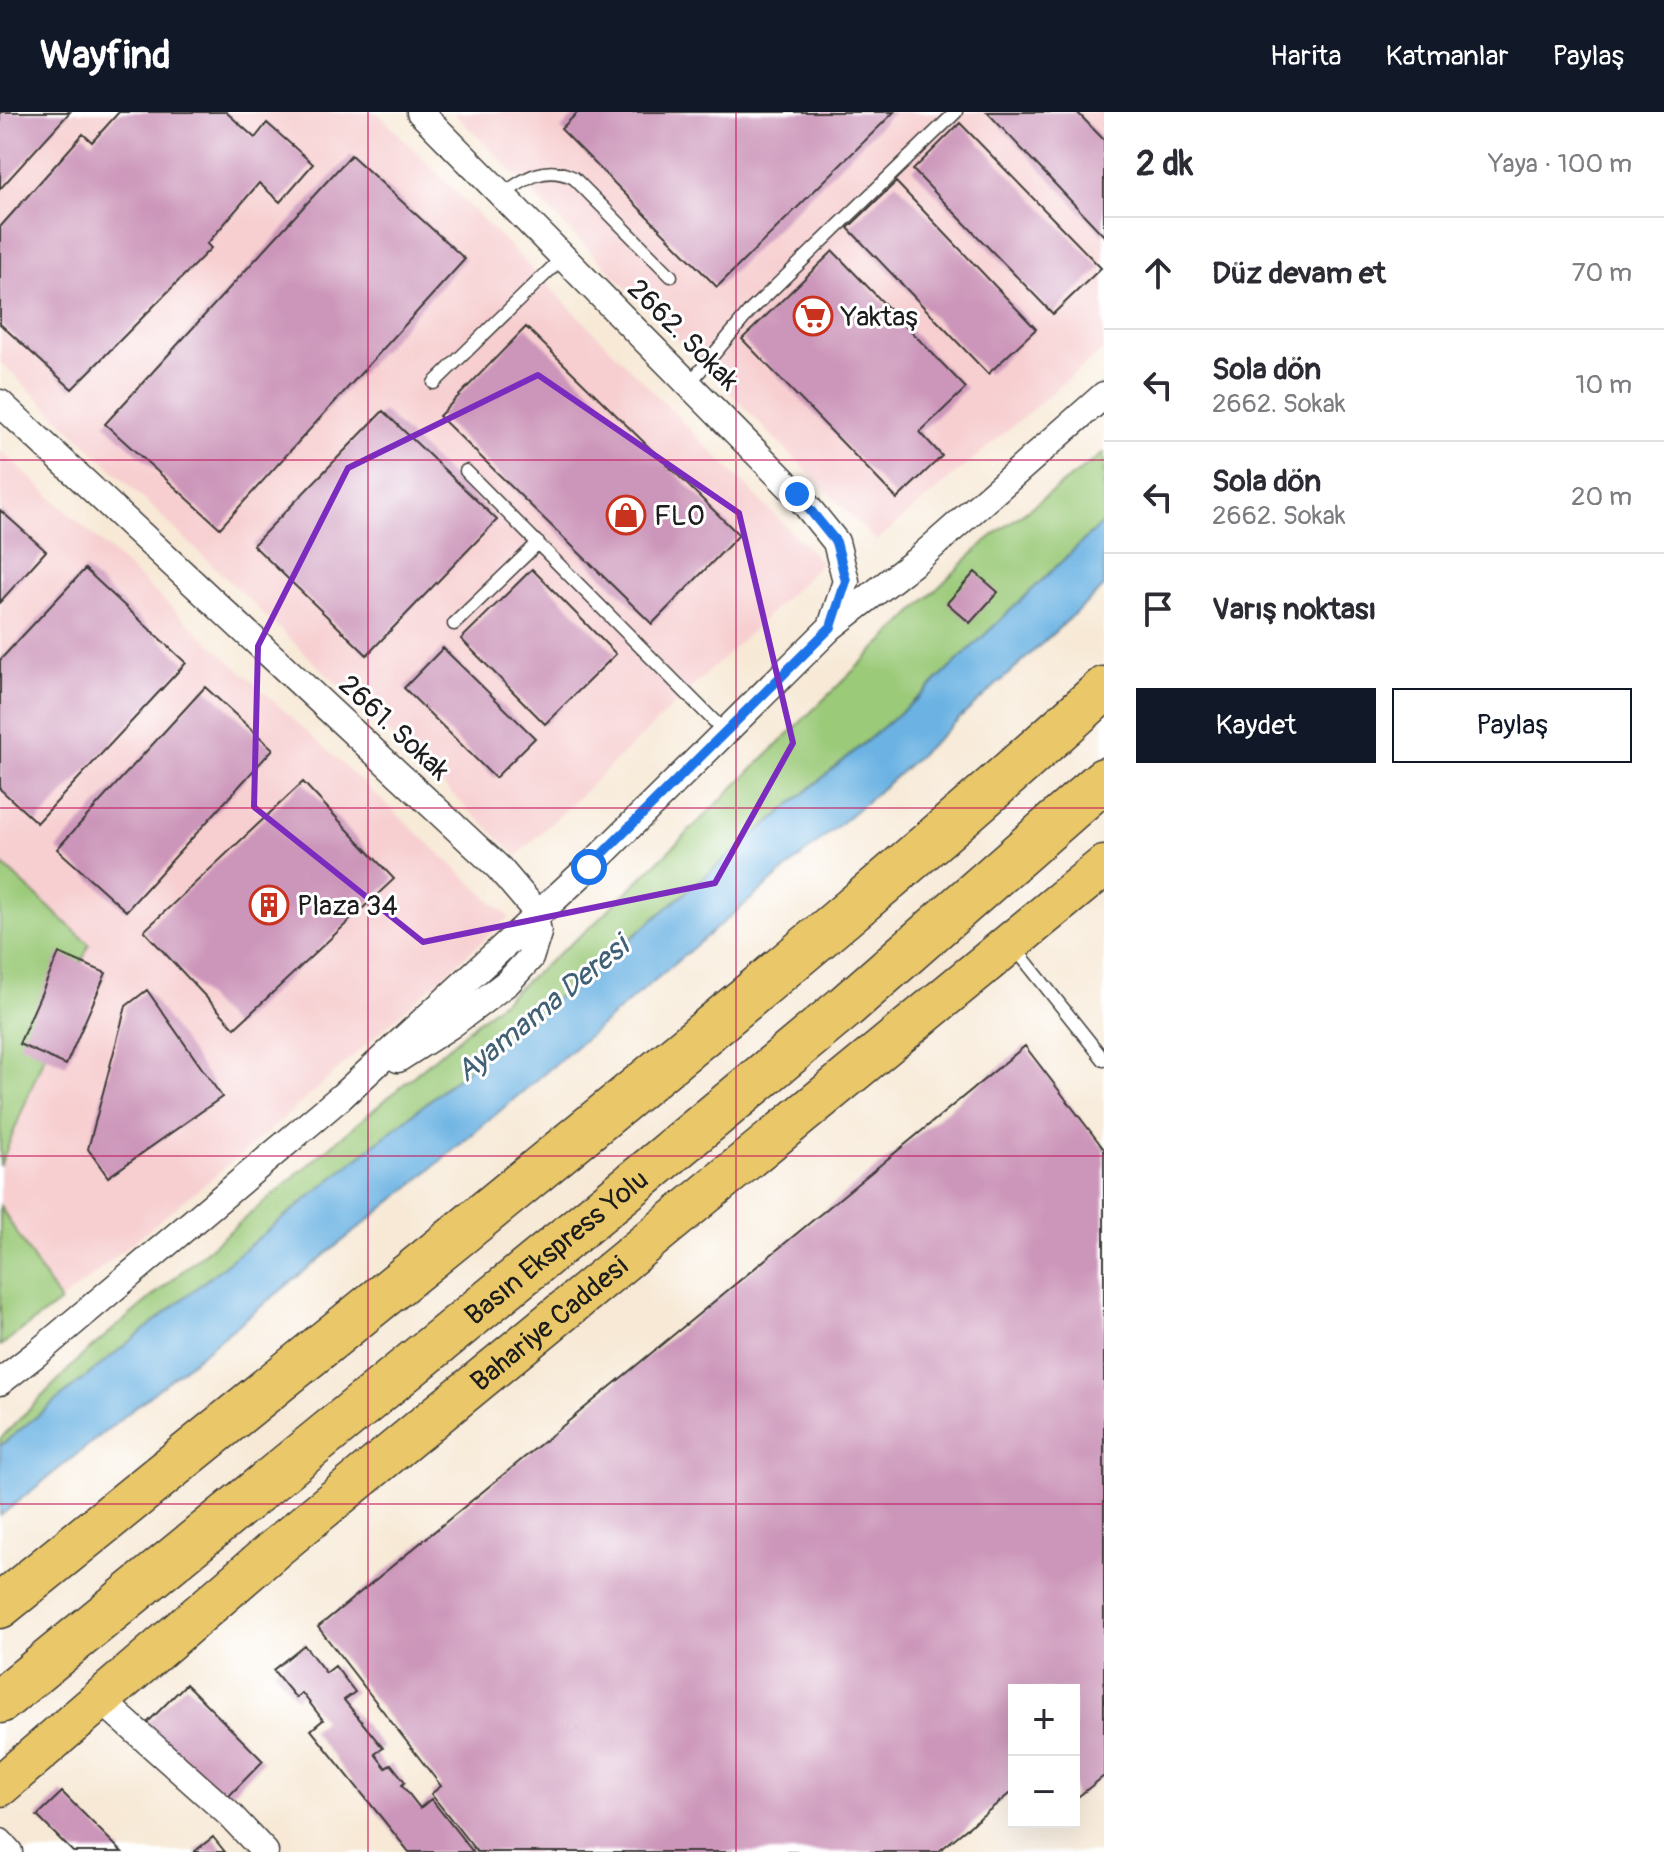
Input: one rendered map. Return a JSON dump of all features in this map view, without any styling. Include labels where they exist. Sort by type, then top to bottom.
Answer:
[{"type":"highway","points":[[0,1606],[650,1078],[878,888],[1104,689]]},
{"type":"highway","name":"Basın Ekspress Yolu","points":[[0,1701],[646,1173],[821,1027],[1104,780]]},
{"type":"main road","name":"Bahariye Caddesi","points":[[0,1786],[290,1536],[1104,866]]},
{"type":"street","name":"2662. Sokak","points":[[420,112],[797,494],[836,542],[846,581],[831,627]]},
{"type":"street","points":[[0,1382],[342,1096],[589,867],[831,627],[916,561],[1104,395]]},
{"type":"street","name":"2661. Sokak","points":[[0,403],[499,868],[534,909],[535,917]]},
{"type":"street","points":[[100,1699],[230,1815],[265,1852]]},
{"type":"street","points":[[0,1842],[9,1852]]},
{"type":"lane","points":[[689,384],[750,311],[956,112]]},
{"type":"lane","points":[[502,195],[542,173],[564,173],[574,178],[671,276]]},
{"type":"lane","points":[[434,383],[563,257]]},
{"type":"lane","points":[[466,471],[725,732]]},
{"type":"lane","points":[[454,624],[538,543]]},
{"type":"lane","points":[[1010,943],[1104,1060]]},
{"type":"highlighted area","points":[[538,375],[739,513],[793,743],[715,883],[423,942],[254,807],[258,646],[348,468]]},
{"type":"shaded area","points":[[0,112],[377,112],[822,563],[517,856],[0,362]]},
{"type":"shaded area","points":[[453,112],[1104,112],[1104,349],[876,541]]},
{"type":"shaded area","points":[[0,450],[509,917],[273,1128],[60,1302],[0,1206],[0,1166],[89,944],[0,862]]},
{"type":"green space","points":[[1104,453],[1104,521],[925,692],[630,939],[0,1446],[0,1439],[83,1355],[596,922],[987,540]]},
{"type":"green space","points":[[0,862],[89,944],[0,1166]]},
{"type":"green space","points":[[0,1206],[60,1302],[0,1346]]},
{"type":"water","name":"Ayamama Deresi","points":[[1104,521],[1104,587],[892,780],[412,1185],[0,1516],[0,1446],[630,939],[925,692]]},
{"type":"building","points":[[0,112],[70,112],[0,189]]},
{"type":"building","points":[[119,112],[226,112],[255,138],[267,123],[313,164],[280,202],[259,183],[207,244],[211,248],[72,389],[0,324],[0,227],[83,134],[92,142]]},
{"type":"building","points":[[578,112],[894,112],[717,287],[561,129]]},
{"type":"building","points":[[987,112],[1077,112],[1104,140],[1104,236]]},
{"type":"building","points":[[960,123],[1101,268],[1053,314],[913,170]]},
{"type":"building","points":[[351,155],[465,259],[220,528],[105,424]]},
{"type":"building","points":[[896,182],[1036,329],[988,374],[848,228]]},
{"type":"building","points":[[833,251],[966,388],[920,432],[942,456],[897,499],[742,339]]},
{"type":"building","points":[[526,327],[739,535],[652,624],[439,416]]},
{"type":"building","points":[[383,411],[497,520],[367,655],[253,545]]},
{"type":"building","points":[[0,510],[46,551],[0,602]]},
{"type":"building","points":[[85,569],[186,663],[37,823],[0,789],[0,660]]},
{"type":"building","points":[[532,569],[616,654],[545,724],[461,639]]},
{"type":"building","points":[[975,572],[998,592],[970,623],[947,603]]},
{"type":"building","points":[[443,648],[535,738],[495,778],[404,688]]},
{"type":"building","points":[[205,687],[273,749],[126,911],[57,849]]},
{"type":"building","name":"Plaza 34","points":[[303,782],[394,879],[235,1028],[144,931]]},
{"type":"building","points":[[59,953],[106,973],[66,1065],[19,1044]]},
{"type":"building","points":[[147,990],[222,1097],[108,1177],[88,1149],[126,1006]]},
{"type":"building","points":[[1025,1046],[1104,1149],[1104,1776],[1080,1795],[1080,1684],[1008,1684],[1008,1795],[938,1852],[477,1852],[431,1794],[441,1786],[318,1627]]},
{"type":"building","points":[[304,1645],[326,1673],[335,1666],[355,1692],[344,1700],[383,1748],[375,1754],[386,1768],[391,1764],[420,1808],[431,1799],[473,1852],[409,1852],[311,1730],[323,1720],[302,1693],[296,1698],[273,1670]]},
{"type":"building","points":[[186,1684],[263,1761],[223,1802],[145,1725]]},
{"type":"building","points":[[62,1792],[122,1852],[73,1852],[37,1816]]},
{"type":"building","points":[[213,1837],[225,1852],[194,1852]]},
{"type":"place","name":"Yaktaş","points":[[813,316]]},
{"type":"place","name":"FLO","points":[[626,515]]},
{"type":"place","name":"Plaza 34","points":[[269,905]]},
{"type":"route","points":[[589,867],[831,627],[846,581],[836,542],[797,494]]}]
